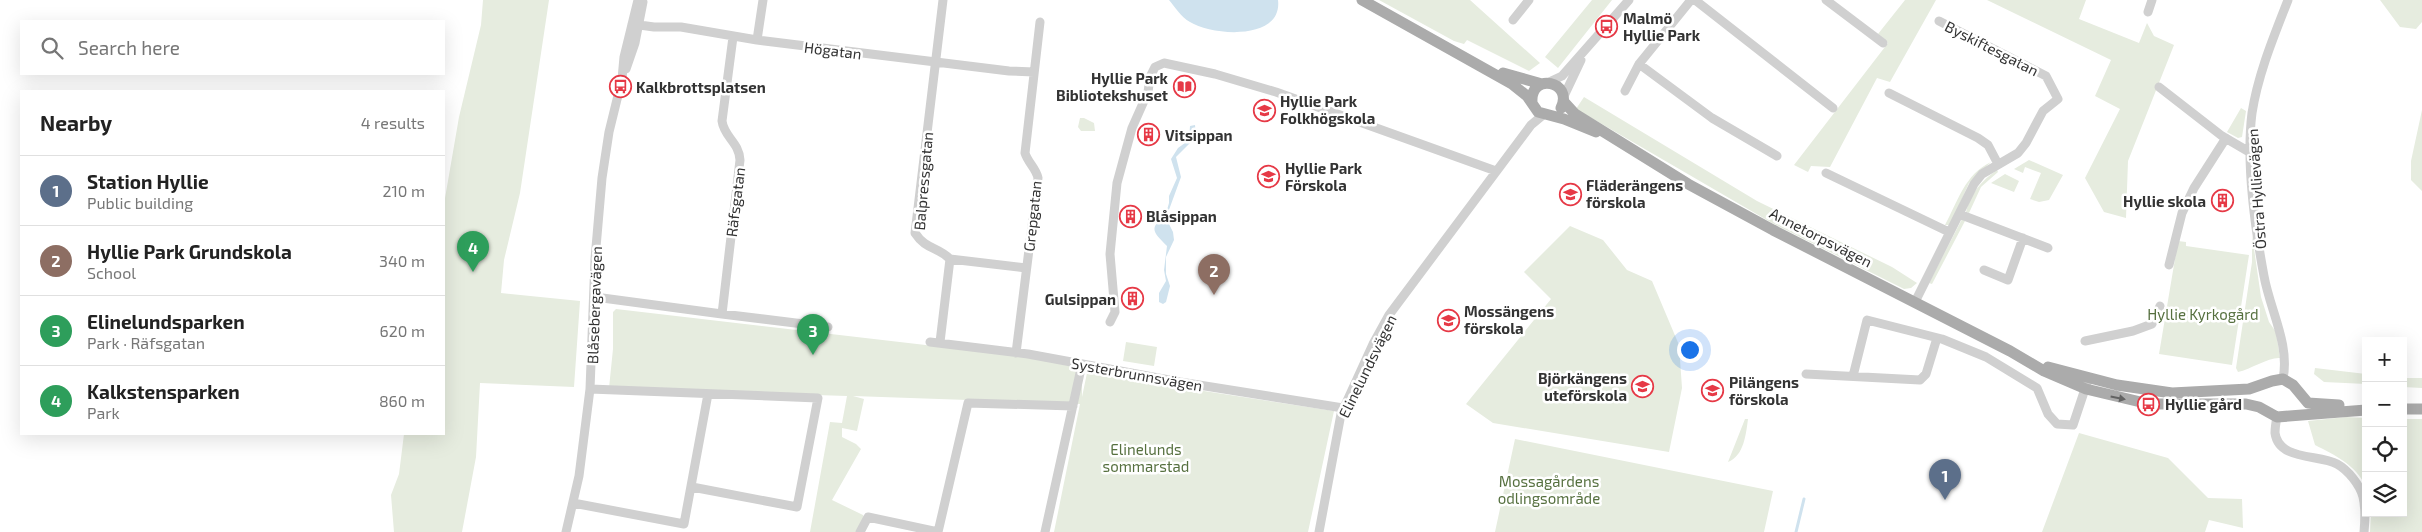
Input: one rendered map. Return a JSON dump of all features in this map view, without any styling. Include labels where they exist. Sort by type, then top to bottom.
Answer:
[{"type":"main road","points":[[1362,0],[1475,62],[1524,92],[1532,104],[1546,115],[1559,111],[1564,99],[1558,86],[1512,77],[1475,62]]},
{"type":"main road","points":[[1532,104],[1535,89],[1545,83]]},
{"type":"main road","name":"Annetorpsvägen","points":[[1564,99],[1575,114],[1593,123],[1622,144],[1688,184],[1756,221],[2010,350],[2044,371],[2149,404],[2246,404],[2277,418]]},
{"type":"main road","name":"Annetorpsvägen","points":[[1546,115],[1564,119],[1622,144]]},
{"type":"main road","points":[[2283,379],[2293,385],[2308,402],[2362,408]]},
{"type":"main road","name":"Annetorpsvägen","points":[[2087,384],[2117,385],[2172,393],[2225,392],[2283,379]]},
{"type":"main road","points":[[2265,411],[2260,399],[2266,384]]},
{"type":"main road","points":[[2289,415],[2298,405],[2297,390]]},
{"type":"main road","points":[[2277,418],[2289,415],[2362,408]]},
{"type":"main road","points":[[2407,408],[2422,409]]},
{"type":"street","name":"Blåsebergavägen","points":[[566,532],[579,476],[590,389],[595,259],[602,178],[609,132],[622,79],[631,57],[638,0]]},
{"type":"street","name":"Blåsebergavägen","points":[[636,24],[644,0]]},
{"type":"street","points":[[757,40],[763,0]]},
{"type":"street","name":"Balpressgatan","points":[[943,0],[915,233],[923,244],[945,254],[950,259]]},
{"type":"street","points":[[1513,20],[1529,0]]},
{"type":"street","points":[[1545,83],[1562,76],[1629,0]]},
{"type":"street","points":[[1625,91],[1639,64],[1691,0]]},
{"type":"street","points":[[1695,0],[1833,108]]},
{"type":"street","points":[[1826,0],[1883,44]]},
{"type":"street","points":[[2148,12],[2152,0]]},
{"type":"street","name":"Östra Hyllievägen","points":[[2283,379],[2286,362],[2281,336],[2268,298],[2259,251],[2251,153],[2252,113],[2257,87],[2288,0]]},
{"type":"street","name":"Byskiftesgatan","points":[[1915,302],[1974,184],[1982,174],[2018,153],[2026,143],[2043,111],[2058,99],[2054,87],[2046,76],[1939,21]]},
{"type":"street","name":"Grepgatan","points":[[1016,353],[1038,178],[1037,172],[1028,161],[1025,153],[1040,22]]},
{"type":"street","name":"Högatan","points":[[636,24],[654,28],[681,26],[757,40],[1009,71],[1034,72]]},
{"type":"street","name":"Räfsgatan","points":[[722,314],[740,160],[739,150],[723,129],[722,121],[734,37]]},
{"type":"street","points":[[1564,99],[1585,51]]},
{"type":"street","points":[[1110,322],[1115,312],[1110,254],[1117,183],[1125,150],[1148,92],[1150,77],[1155,67],[1164,63],[1215,74],[1276,92],[1496,171]]},
{"type":"street","points":[[1639,64],[1712,118],[1777,156]]},
{"type":"street","points":[[2159,87],[2226,138],[2251,153]]},
{"type":"street","points":[[1889,93],[1978,138],[1988,145],[1998,164]]},
{"type":"street","name":"Elinelundsvägen","points":[[1524,134],[1532,104]]},
{"type":"street","name":"Elinelundsvägen","points":[[1319,532],[1343,408],[1389,315],[1524,134],[1546,115]]},
{"type":"street","points":[[2169,265],[2175,233],[2182,213],[2194,188],[2226,138]]},
{"type":"street","points":[[1826,173],[1949,232]]},
{"type":"street","points":[[1959,214],[2048,248]]},
{"type":"street","points":[[1984,270],[2008,280],[2023,238]]},
{"type":"street","points":[[940,342],[950,259],[1026,268]]},
{"type":"street","points":[[595,297],[828,327]]},
{"type":"street","points":[[2085,341],[2133,331],[2152,324],[2160,306]]},
{"type":"street","points":[[1853,376],[1867,320],[1937,338],[1986,357],[2037,388],[2048,414],[2057,424],[2073,425],[2087,384]]},
{"type":"street","points":[[1806,374],[1920,380],[1926,374],[1937,338]]},
{"type":"street","name":"Systerbrunnsvägen","points":[[930,342],[1016,353],[1343,408]]},
{"type":"street","points":[[1045,532],[1082,364]]},
{"type":"street","points":[[590,389],[818,398],[797,507],[692,487]]},
{"type":"street","points":[[573,503],[687,528],[708,394]]},
{"type":"street","points":[[860,532],[868,517],[938,532],[968,402],[1072,406]]},
{"type":"street","points":[[2277,418],[2275,433],[2279,442],[2287,451],[2336,463],[2346,470],[2356,483],[2363,494],[2365,507],[2364,532]]},
{"type":"green space","points":[[483,0],[549,0],[520,193],[504,260],[501,293],[580,301],[574,387],[480,383],[476,457],[462,532],[394,532],[391,495],[399,474],[404,435],[445,435],[445,198],[459,117],[481,25]]},
{"type":"green space","points":[[1379,0],[1470,0],[1540,63],[1529,71],[1467,40],[1464,44],[1454,41]]},
{"type":"green space","points":[[1592,0],[1612,0],[1558,68],[1545,57]]},
{"type":"green space","points":[[1905,0],[1936,0],[1890,82],[1877,78],[1830,167],[1811,166],[1808,172],[1794,165],[1888,43],[1878,34]]},
{"type":"green space","points":[[1987,0],[2086,0],[2079,19],[2139,43],[2147,23],[2154,36],[2174,45],[2128,161],[2126,218],[2104,212],[2085,178],[2120,109],[2095,96],[2111,60]]},
{"type":"green space","points":[[2380,0],[2422,0],[2422,22],[2416,29],[2400,27]]},
{"type":"green space","points":[[1584,97],[1757,201],[1892,267],[1917,283],[1911,288],[1904,289],[1772,223],[1576,109]]},
{"type":"green space","points":[[2241,108],[2246,111],[2242,137],[2238,138],[2227,132]]},
{"type":"green space","points":[[2422,110],[2422,191],[2411,180],[2411,161]]},
{"type":"green space","points":[[1080,118],[1094,123],[1095,131],[1081,131],[1078,127]]},
{"type":"green space","points":[[2029,160],[2063,175],[2049,200],[2039,202],[2030,199],[2041,173],[2025,167],[2023,173],[2014,169]]},
{"type":"green space","points":[[1991,162],[1969,183],[1950,225],[1945,225],[1968,181],[1982,167]]},
{"type":"green space","points":[[1997,170],[1998,172],[1981,187],[1969,213],[1966,212],[1970,199],[1977,188]]},
{"type":"green space","points":[[2005,174],[2019,181],[2014,192],[1991,183]]},
{"type":"green space","points":[[1962,219],[1965,221],[1932,284],[1929,283]]},
{"type":"green space","points":[[1570,226],[1603,240],[1627,270],[1652,281],[1679,345],[1682,388],[1669,452],[1493,423],[1466,404],[1551,299],[1524,272]]},
{"type":"green space","points":[[2252,235],[2261,297],[2269,322],[2276,332],[2280,358],[2271,359],[2238,372],[2236,368],[2252,262]]},
{"type":"green space","name":"Hyllie Kyrkogård","points":[[2178,241],[2186,242],[2186,246],[2249,255],[2232,365],[2159,354]]},
{"type":"green space","name":"Elinelunds sommarstad","points":[[616,309],[1072,362],[1082,364],[1082,397],[1087,373],[1334,411],[1308,532],[1054,532],[1080,404],[853,396],[864,399],[857,431],[842,428],[842,437],[856,444],[861,449],[832,500],[863,515],[866,524],[861,532],[810,532],[830,422],[842,423],[847,396],[609,388],[613,349],[613,312]]},
{"type":"green space","points":[[1126,342],[1157,347],[1154,366],[1123,361]]},
{"type":"green space","points":[[2315,368],[2362,374],[2362,384],[2324,382],[2314,374]]},
{"type":"green space","points":[[2407,378],[2422,378],[2422,388],[2407,387]]},
{"type":"green space","points":[[2346,417],[2362,418],[2362,479],[2351,467],[2315,445],[2308,421]]},
{"type":"green space","points":[[1745,419],[1748,419],[1741,450],[1738,455],[1728,462]]},
{"type":"green space","points":[[2407,419],[2422,419],[2422,532],[2370,532],[2371,517],[2407,517]]},
{"type":"green space","points":[[2079,433],[2168,458],[2208,498],[2242,499],[2243,528],[2209,520],[2205,532],[2042,532]]},
{"type":"green space","name":"Mossagårdens odlingsområde","points":[[1515,439],[1773,491],[1764,532],[1495,532]]},
{"type":"water","points":[[1169,0],[1278,0],[1277,13],[1269,23],[1258,29],[1244,32],[1229,32],[1200,27],[1190,22],[1181,15]]},
{"type":"water","points":[[1195,125],[1196,137],[1176,157],[1181,177],[1166,218],[1173,232],[1174,240],[1166,257],[1166,274],[1170,286],[1166,302],[1163,304],[1159,302],[1159,293],[1166,281],[1164,270],[1167,246],[1156,234],[1155,228],[1156,224],[1165,217],[1169,196],[1177,178],[1171,159],[1178,148],[1189,140],[1190,126]]},
{"type":"waterway","points":[[1796,532],[1804,499]]},
{"type":"place","name":"Malmö Hyllie Park","points":[[1607,27]]},
{"type":"place","name":"Kalkbrottsplatsen","points":[[620,87]]},
{"type":"place","name":"Hyllie Park Bibliotekshuset","points":[[1184,87]]},
{"type":"place","name":"Hyllie Park Folkhögskola","points":[[1264,110]]},
{"type":"place","name":"Vitsippan","points":[[1149,135]]},
{"type":"place","name":"Hyllie Park Förskola","points":[[1269,177]]},
{"type":"place","name":"Fläderängens förskola","points":[[1570,194]]},
{"type":"place","name":"Hyllie skola","points":[[2222,201]]},
{"type":"place","name":"Blåsippan","points":[[1130,216]]},
{"type":"place","name":"Kalkstensparken","points":[[473,272]]},
{"type":"place","name":"Hyllie Park Grundskola","points":[[1214,295]]},
{"type":"place","name":"Gulsippan","points":[[1132,299]]},
{"type":"place","name":"Mossängens förskola","points":[[1448,320]]},
{"type":"place","name":"Elinelundsparken","points":[[813,355]]},
{"type":"place","name":"Björkängens uteförskola","points":[[1643,387]]},
{"type":"place","name":"Pilängens förskola","points":[[1713,391]]},
{"type":"place","name":"Hyllie gård","points":[[2149,404]]},
{"type":"place","name":"Station Hyllie","points":[[1945,500]]}]
